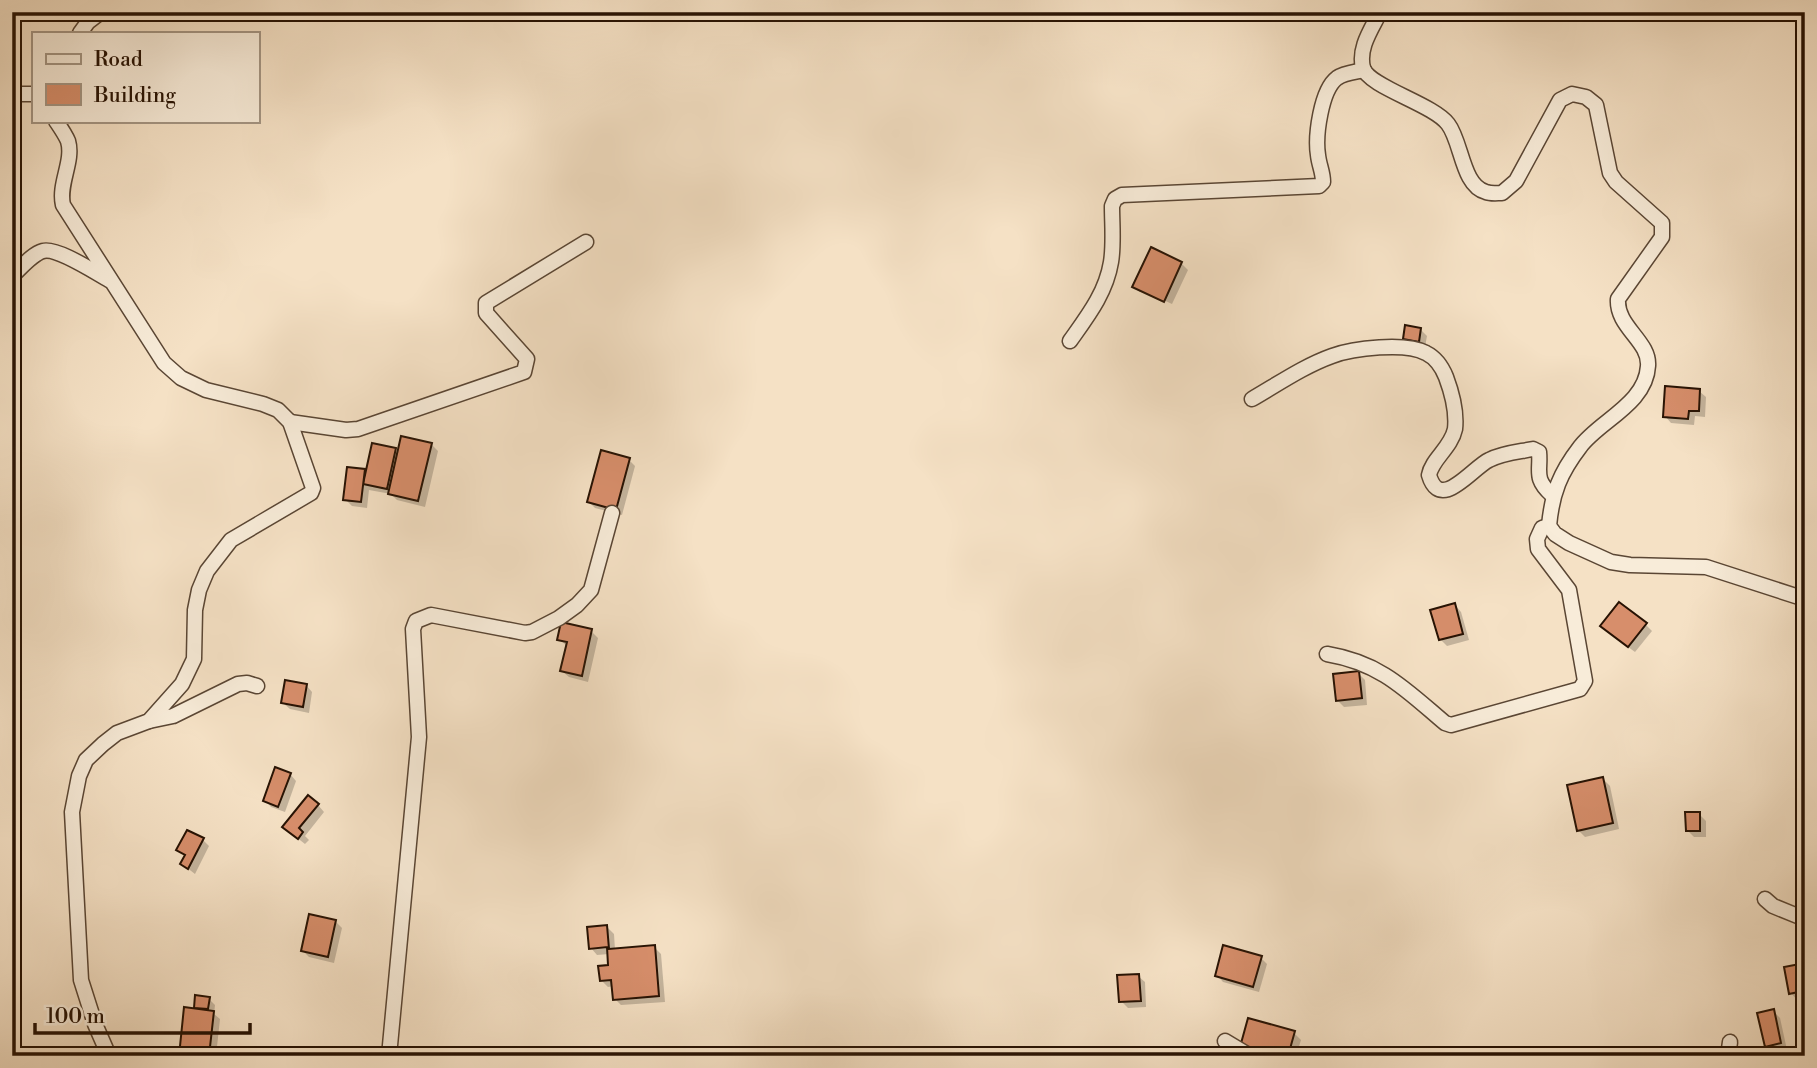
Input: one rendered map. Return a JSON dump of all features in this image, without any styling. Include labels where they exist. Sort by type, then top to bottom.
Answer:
[{"type":"street","points":[[81,32],[88,22],[102,12]]},
{"type":"street","points":[[1380,12],[1363,46],[1364,70],[1371,79],[1429,109],[1448,123],[1472,184],[1485,192],[1502,193],[1516,181],[1560,100],[1572,94],[1586,97],[1596,105],[1608,163],[1616,183],[1662,223],[1662,237],[1618,299],[1622,318],[1647,355],[1645,378],[1633,399],[1581,445],[1552,495],[1549,526],[1555,534],[1569,543],[1611,562],[1706,567],[1805,599]]},
{"type":"street","points":[[1070,341],[1091,312],[1105,285],[1111,261],[1112,206],[1115,199],[1122,195],[1319,186],[1323,182],[1323,174],[1317,154],[1318,131],[1325,96],[1338,78],[1364,70]]},
{"type":"street","points":[[12,93],[32,94]]},
{"type":"street","points":[[57,122],[67,139],[69,150],[60,194],[63,205],[163,363],[181,379],[206,390],[278,410],[290,422],[312,482],[311,493],[231,540],[207,571],[195,610],[194,659],[189,672],[182,684],[149,721]]},
{"type":"street","points":[[290,422],[346,430],[358,429],[524,372],[527,359],[486,313],[486,303],[586,242]]},
{"type":"street","points":[[12,276],[40,252],[48,250],[58,252],[110,281]]},
{"type":"street","points":[[1252,399],[1313,364],[1335,355],[1373,348],[1414,348],[1435,359],[1443,371],[1455,410],[1454,432],[1450,442],[1430,469],[1429,475],[1436,487],[1441,490],[1453,488],[1491,459],[1533,449],[1539,452],[1539,476],[1552,495]]},
{"type":"street","points":[[389,1056],[419,737],[412,629],[416,621],[431,615],[525,633],[559,618],[591,590],[612,513]]},
{"type":"street","points":[[1327,654],[1380,670],[1451,725],[1580,689],[1585,681],[1569,590],[1538,549],[1539,534],[1542,528],[1549,526]]},
{"type":"street","points":[[110,1056],[95,1024],[81,980],[72,812],[79,776],[86,760],[117,733],[149,721],[173,716],[238,684],[257,686]]},
{"type":"street","points":[[1765,899],[1773,906],[1805,919]]},
{"type":"street","points":[[1225,1041],[1251,1056]]},
{"type":"building","points":[[1151,247],[1182,262],[1164,302],[1132,287]]},
{"type":"building","points":[[1405,325],[1421,328],[1419,342],[1403,339]]},
{"type":"building","points":[[1665,386],[1700,389],[1699,411],[1689,411],[1688,419],[1663,417]]},
{"type":"building","points":[[401,436],[432,443],[418,501],[388,494]]},
{"type":"building","points":[[372,443],[396,448],[387,489],[363,484]]},
{"type":"building","points":[[601,450],[630,458],[616,510],[587,502]]},
{"type":"building","points":[[347,467],[365,469],[361,502],[343,500]]},
{"type":"building","points":[[1619,602],[1647,623],[1628,647],[1600,626]]},
{"type":"building","points":[[1455,603],[1463,634],[1439,640],[1430,610]]},
{"type":"building","points":[[561,622],[592,629],[582,676],[560,671],[567,642],[557,640]]},
{"type":"building","points":[[1359,671],[1362,698],[1336,701],[1333,674]]},
{"type":"building","points":[[285,680],[307,684],[303,707],[281,703]]},
{"type":"building","points":[[275,767],[291,773],[278,807],[263,801]]},
{"type":"building","points":[[1603,777],[1613,823],[1577,831],[1567,785]]},
{"type":"building","points":[[308,795],[319,804],[299,828],[303,832],[298,839],[282,827]]},
{"type":"building","points":[[1685,812],[1700,812],[1700,831],[1686,831]]},
{"type":"building","points":[[187,830],[204,838],[188,869],[180,864],[185,855],[176,850]]},
{"type":"building","points":[[309,914],[336,920],[328,957],[301,951]]},
{"type":"building","points":[[607,925],[609,949],[655,945],[659,996],[613,1000],[611,980],[600,981],[598,966],[608,965],[607,947],[589,949],[587,927]]},
{"type":"building","points":[[1223,945],[1262,956],[1253,987],[1215,976]]},
{"type":"building","points":[[1805,963],[1805,977],[1800,978],[1803,991],[1789,994],[1784,967]]},
{"type":"building","points":[[1139,974],[1141,1001],[1119,1002],[1117,975]]},
{"type":"building","points":[[195,995],[210,997],[208,1009],[194,1008]]},
{"type":"building","points":[[184,1007],[214,1011],[209,1056],[179,1056]]},
{"type":"building","points":[[1774,1009],[1781,1043],[1765,1047],[1757,1013]]},
{"type":"building","points":[[1248,1018],[1295,1031],[1288,1056],[1272,1056],[1240,1047]]}]
